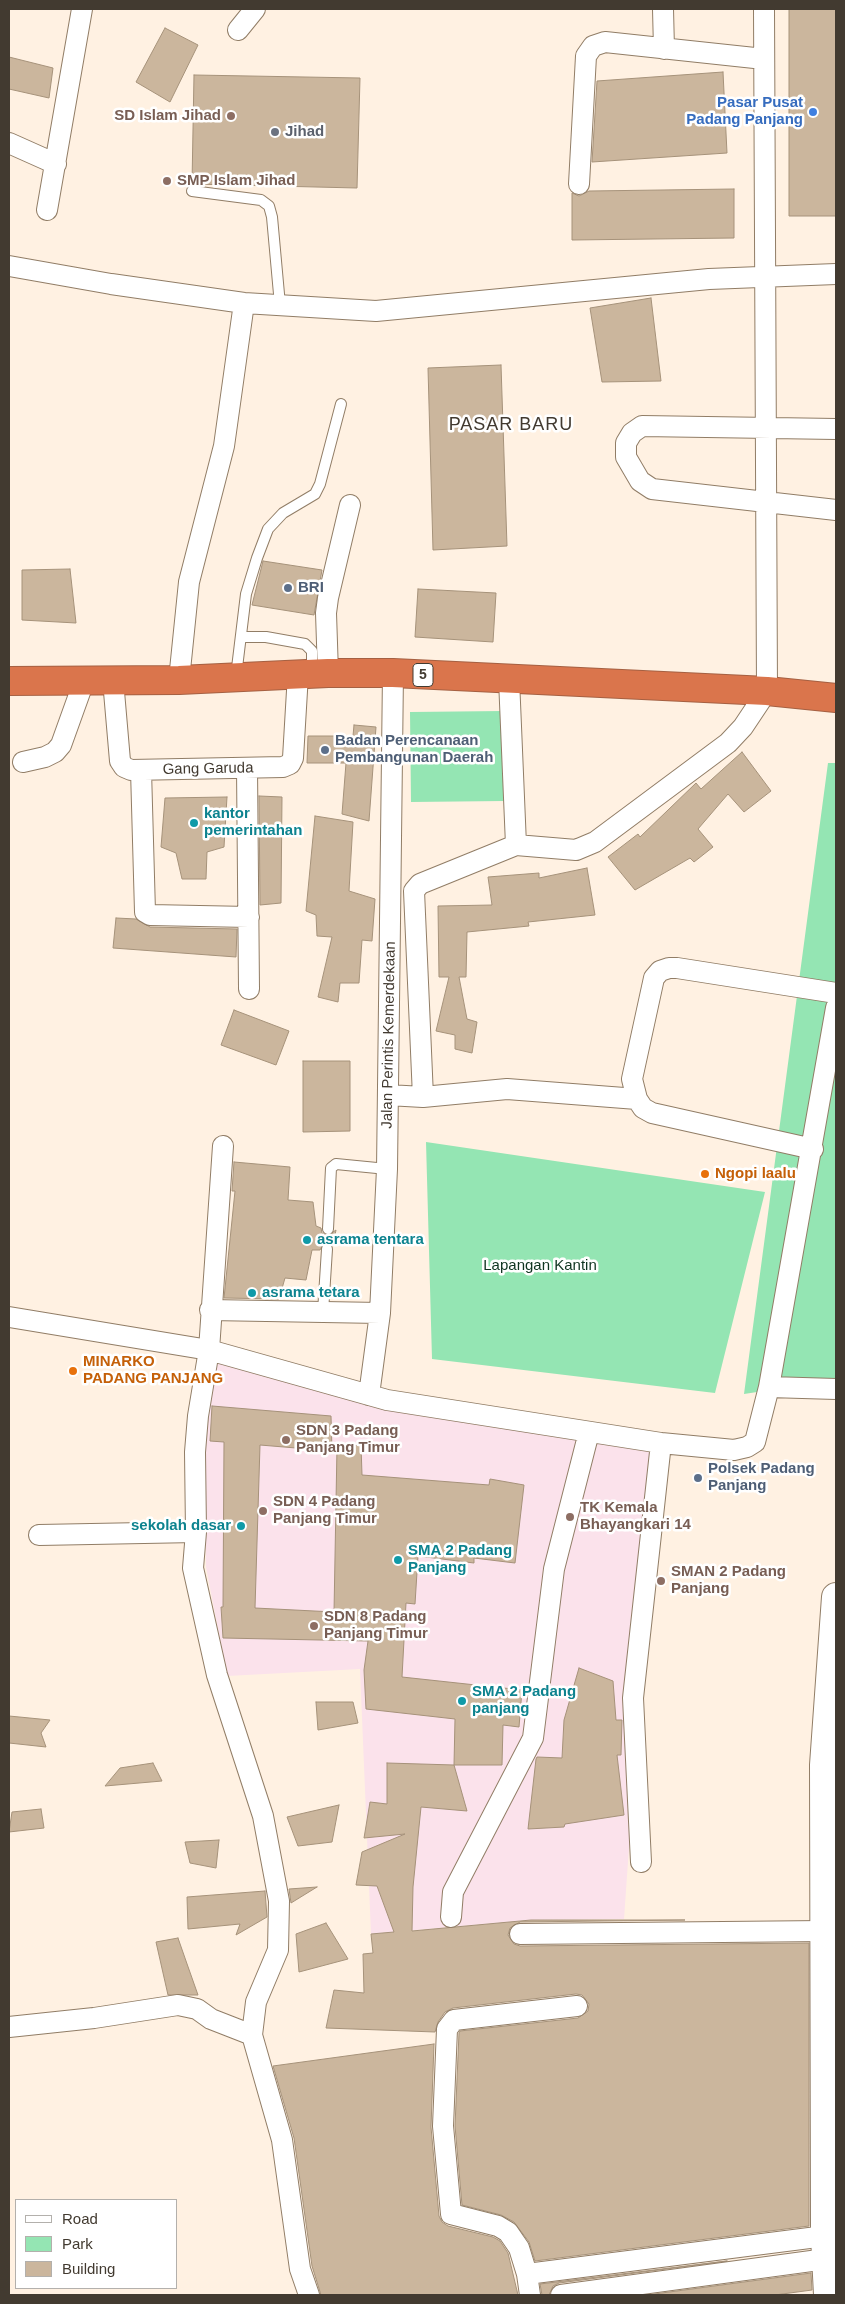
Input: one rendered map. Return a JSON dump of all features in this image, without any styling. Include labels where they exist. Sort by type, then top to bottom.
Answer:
[{"type":"highway","name":"5","points":[[9,681],[179,680],[313,673],[394,673],[767,691],[836,698]]},
{"type":"main road","points":[[828,2295],[826,2247],[824,1765],[836,1597]]},
{"type":"street","points":[[47,210],[82,9]]},
{"type":"street","points":[[238,30],[255,9]]},
{"type":"street","points":[[663,9],[664,49]]},
{"type":"street","points":[[424,1097],[414,891],[420,884],[516,845],[576,850],[595,842],[728,743],[743,727],[767,691],[764,9]]},
{"type":"street","points":[[579,184],[586,56],[592,46],[605,42],[764,59]]},
{"type":"street","points":[[9,143],[56,164]]},
{"type":"street","points":[[9,266],[111,284],[244,303],[376,311],[709,279],[836,274]]},
{"type":"street","points":[[179,680],[189,582],[224,446],[244,303]]},
{"type":"street","points":[[836,429],[642,426],[632,433],[626,443],[626,457],[640,481],[652,489],[836,510]]},
{"type":"street","points":[[313,673],[350,505]]},
{"type":"street","name":"Gang Garuda","points":[[113,680],[120,761],[124,767],[142,770],[283,768],[290,764],[293,758],[313,673]]},
{"type":"street","name":"Jalan Perintis Kemerdekaan","points":[[369,1395],[380,1313],[387,1169],[394,673]]},
{"type":"street","points":[[509,679],[516,845]]},
{"type":"street","points":[[23,762],[45,757],[55,752],[61,744],[84,681]]},
{"type":"street","points":[[247,768],[249,989]]},
{"type":"street","points":[[142,770],[145,912],[150,915],[249,917]]},
{"type":"street","points":[[813,1149],[652,1113],[644,1108],[637,1099],[632,1079],[654,978],[660,971],[677,968],[836,994]]},
{"type":"street","points":[[9,1317],[209,1350],[387,1400],[661,1443],[734,1450],[747,1447],[755,1442],[770,1387],[813,1149],[836,1008]]},
{"type":"street","points":[[388,1095],[424,1097],[507,1089],[637,1099]]},
{"type":"street","points":[[223,1146],[210,1310],[209,1350],[196,1443],[196,1532],[193,1568],[212,1655],[263,1816],[279,1901],[278,1950],[256,2002],[252,2035],[282,2140],[300,2269],[309,2295]]},
{"type":"street","points":[[210,1310],[380,1313]]},
{"type":"street","points":[[770,1387],[836,1389]]},
{"type":"street","points":[[451,1918],[453,1892],[533,1738],[554,1569],[589,1432]]},
{"type":"street","points":[[641,1862],[633,1698],[661,1443]]},
{"type":"street","points":[[39,1535],[196,1532]]},
{"type":"street","points":[[520,1934],[824,1931]]},
{"type":"street","points":[[9,2027],[94,2018],[178,2005],[197,2009],[211,2019],[252,2035]]},
{"type":"street","points":[[530,2295],[527,2274],[515,2240],[508,2232],[498,2226],[451,2214],[443,2126],[448,2030],[454,2020],[577,2006]]},
{"type":"street","points":[[527,2274],[826,2247]]},
{"type":"street","points":[[561,2295],[826,2247]]},
{"type":"lane","points":[[192,191],[261,200],[269,206],[272,217],[280,306]]},
{"type":"lane","points":[[236,677],[246,594],[268,529],[283,513],[315,494],[320,484],[340,404]]},
{"type":"lane","points":[[242,637],[266,637],[305,644],[312,651],[313,673]]},
{"type":"lane","points":[[328,1229],[330,1168],[336,1164],[387,1169]]},
{"type":"lane","points":[[323,1312],[326,1249]]},
{"type":"shaded area","points":[[215,1362],[657,1445],[624,1919],[531,1920],[371,1934],[360,1669],[227,1676],[206,1567],[205,1417]]},
{"type":"green space","points":[[504,711],[504,801],[411,802],[410,712]]},
{"type":"green space","points":[[828,763],[836,763],[836,1380],[744,1394]]},
{"type":"green space","name":"Lapangan Kantin","points":[[426,1142],[765,1192],[715,1393],[432,1359]]},
{"type":"building","name":"Pasar Pusat Padang Panjang","points":[[789,9],[836,9],[836,216],[789,216]]},
{"type":"building","points":[[165,28],[198,45],[170,102],[136,82]]},
{"type":"building","points":[[9,57],[53,68],[49,98],[9,89]]},
{"type":"building","points":[[723,72],[727,153],[592,162],[597,81]]},
{"type":"building","name":"Jihad","points":[[194,75],[360,78],[357,188],[192,184]]},
{"type":"building","points":[[734,189],[734,238],[572,240],[572,193],[579,196],[589,191]]},
{"type":"building","points":[[651,298],[661,381],[602,382],[590,308]]},
{"type":"building","points":[[501,365],[507,546],[433,550],[428,368]]},
{"type":"building","name":"BRI","points":[[263,561],[322,570],[314,615],[252,605]]},
{"type":"building","points":[[70,569],[76,623],[22,620],[22,570]]},
{"type":"building","points":[[418,589],[496,593],[493,642],[415,637]]},
{"type":"building","points":[[354,725],[376,727],[369,821],[342,814],[346,763],[307,763],[308,736],[353,736]]},
{"type":"building","points":[[742,752],[771,791],[744,812],[728,794],[698,829],[713,847],[694,862],[690,858],[635,890],[608,857],[638,834],[640,837],[696,783],[701,789]]},
{"type":"building","points":[[259,796],[282,797],[281,903],[260,905]]},
{"type":"building","name":"kantor pemerintahan","points":[[227,797],[224,847],[207,852],[206,879],[182,879],[176,853],[161,847],[165,798]]},
{"type":"building","points":[[315,816],[353,822],[349,891],[375,899],[372,941],[362,940],[359,983],[340,983],[338,1002],[318,997],[332,937],[317,936],[316,915],[306,911]]},
{"type":"building","points":[[587,868],[595,915],[528,922],[529,926],[467,932],[466,977],[459,977],[467,1019],[477,1022],[472,1053],[455,1049],[455,1035],[436,1031],[449,977],[439,977],[438,906],[492,905],[488,877],[539,873],[539,878]]},
{"type":"building","points":[[116,918],[136,919],[150,927],[237,929],[236,957],[113,948]]},
{"type":"building","points":[[234,1010],[289,1031],[276,1065],[221,1045]]},
{"type":"building","points":[[303,1061],[350,1061],[350,1131],[303,1132]]},
{"type":"building","points":[[234,1162],[290,1167],[288,1200],[313,1202],[316,1226],[321,1228],[322,1233],[327,1236],[336,1230],[333,1245],[324,1243],[320,1250],[312,1250],[306,1280],[285,1278],[279,1299],[224,1298],[235,1191],[232,1191]]},
{"type":"building","points":[[212,1406],[331,1416],[332,1451],[260,1445],[255,1608],[334,1612],[337,1447],[361,1445],[362,1475],[489,1485],[490,1479],[524,1485],[515,1563],[474,1558],[474,1563],[418,1556],[415,1604],[406,1603],[402,1677],[522,1690],[519,1727],[503,1725],[502,1765],[454,1765],[455,1719],[366,1709],[364,1670],[368,1641],[223,1638],[221,1607],[223,1607],[224,1442],[210,1441]]},
{"type":"building","points":[[579,1668],[613,1681],[616,1720],[622,1720],[621,1755],[617,1755],[624,1815],[565,1824],[564,1827],[528,1829],[536,1759],[537,1757],[562,1758],[564,1720]]},
{"type":"building","points":[[316,1702],[353,1702],[358,1723],[318,1730]]},
{"type":"building","points":[[9,1716],[50,1720],[41,1733],[46,1747],[9,1743]]},
{"type":"building","points":[[153,1763],[162,1781],[105,1786],[120,1768]]},
{"type":"building","points":[[387,1763],[454,1765],[467,1811],[421,1807],[413,1887],[412,1931],[531,1920],[685,1920],[520,1922],[510,1928],[508,1935],[514,1944],[520,1946],[809,1943],[809,2226],[535,2261],[529,2242],[514,2222],[501,2215],[462,2205],[455,2126],[460,2031],[578,2018],[588,2011],[589,2004],[582,1995],[576,1994],[453,2008],[445,2012],[438,2022],[435,2032],[326,2028],[334,1990],[364,1993],[363,1954],[373,1953],[371,1934],[394,1932],[377,1886],[356,1885],[362,1852],[405,1834],[364,1838],[370,1802],[387,1804]]},
{"type":"building","points":[[339,1805],[332,1842],[298,1846],[287,1817]]},
{"type":"building","points":[[41,1809],[44,1828],[9,1832],[12,1812]]},
{"type":"building","points":[[219,1840],[216,1868],[190,1863],[185,1842]]},
{"type":"building","points":[[317,1887],[291,1903],[289,1889]]},
{"type":"building","points":[[265,1891],[267,1917],[236,1935],[240,1924],[188,1929],[187,1897]]},
{"type":"building","points":[[326,1923],[348,1959],[299,1972],[296,1934]]},
{"type":"building","points":[[178,1938],[198,1995],[168,1995],[156,1942]]},
{"type":"building","points":[[434,2044],[431,2127],[439,2216],[442,2222],[448,2226],[493,2237],[500,2241],[508,2253],[518,2295],[321,2295],[312,2266],[294,2138],[273,2066]]},
{"type":"building","points":[[727,2261],[559,2283],[553,2286],[549,2295],[542,2295],[540,2284]]},
{"type":"building","points":[[811,2273],[812,2290],[775,2295],[647,2295]]},
{"type":"place","name":"Pasar Pusat Padang Panjang","points":[[813,112]]},
{"type":"place","name":"SD Islam Jihad","points":[[231,116]]},
{"type":"place","name":"Jihad","points":[[275,132]]},
{"type":"place","name":"SMP Islam Jihad","points":[[167,181]]},
{"type":"place","name":"BRI","points":[[288,588]]},
{"type":"place","name":"Badan Perencanaan Pembangunan Daerah","points":[[325,750]]},
{"type":"place","name":"kantor pemerintahan","points":[[194,823]]},
{"type":"place","name":"Ngopi laalu","points":[[705,1174]]},
{"type":"place","name":"asrama tentara","points":[[307,1240]]},
{"type":"place","name":"asrama tetara","points":[[252,1293]]},
{"type":"place","name":"MINARKO PADANG PANJANG","points":[[73,1371]]},
{"type":"place","name":"SDN 3 Padang Panjang Timur","points":[[286,1440]]},
{"type":"place","name":"Polsek Padang Panjang","points":[[698,1478]]},
{"type":"place","name":"SDN 4 Padang Panjang Timur","points":[[263,1511]]},
{"type":"place","name":"TK Kemala Bhayangkari 14","points":[[570,1517]]},
{"type":"place","name":"sekolah dasar","points":[[241,1526]]},
{"type":"place","name":"SMA 2 Padang Panjang","points":[[398,1560]]},
{"type":"place","name":"SMAN 2 Padang Panjang","points":[[661,1581]]},
{"type":"place","name":"SDN 8 Padang Panjang Timur","points":[[314,1626]]},
{"type":"place","name":"SMA 2 Padang panjang","points":[[462,1701]]},
{"type":"district","name":"PASAR BARU","points":[[511,425]]}]
